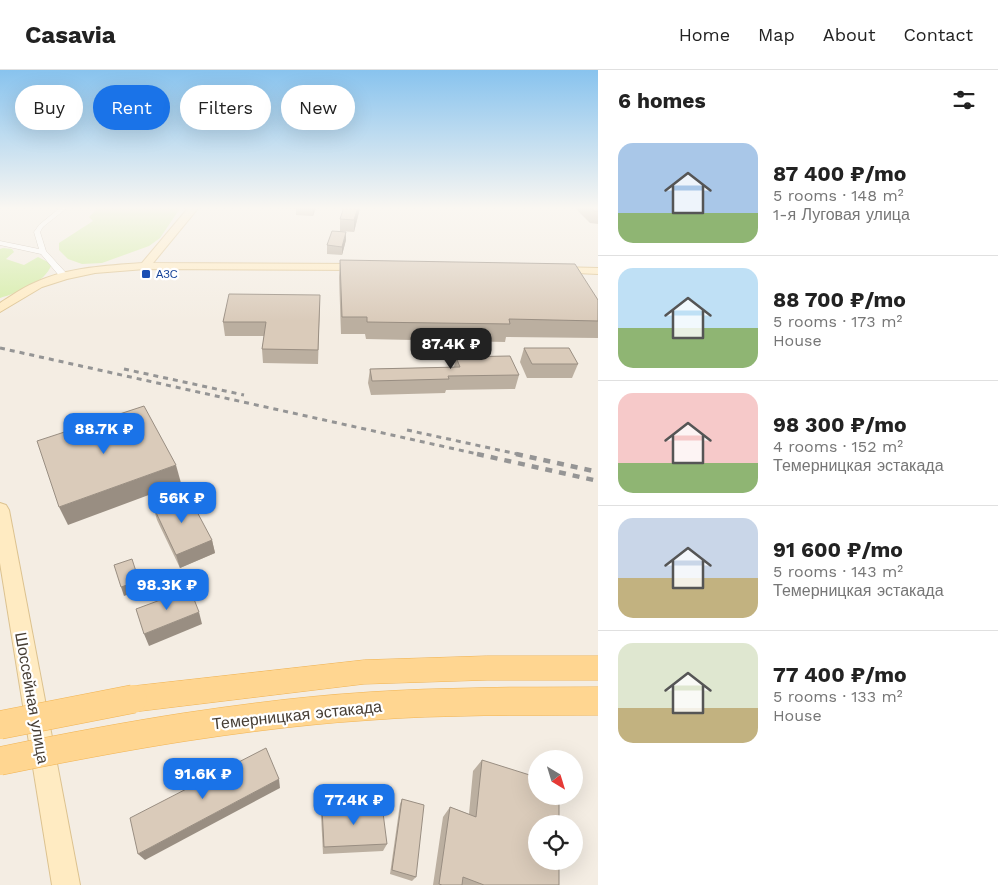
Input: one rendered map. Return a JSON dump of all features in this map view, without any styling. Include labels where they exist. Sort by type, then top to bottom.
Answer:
[{"type":"main road","points":[[145,266],[162,245]]},
{"type":"main road","points":[[0,308],[38,285],[64,276],[145,266],[375,267]]},
{"type":"main road","points":[[548,270],[598,271]]},
{"type":"main road","points":[[0,302],[21,294]]},
{"type":"main road","name":"Шоссейная улица","points":[[0,510],[66,885]]},
{"type":"main road","points":[[0,725],[133,699],[364,672],[478,668],[598,668]]},
{"type":"main road","name":"Темерницкая эстакада","points":[[0,761],[132,734],[296,713],[370,706],[499,701],[598,701]]},
{"type":"street","points":[[11,245],[43,252]]},
{"type":"street","points":[[41,245],[43,252],[64,276]]},
{"type":"green space","points":[[59,245],[150,245],[102,263],[82,264],[68,259],[59,250]]},
{"type":"green space","points":[[0,249],[12,249],[14,252],[6,259],[24,265],[38,257],[52,264],[37,282],[23,290],[0,298]]},
{"type":"building","points":[[340,260],[575,264],[598,300],[598,321],[509,319],[510,324],[367,322],[367,317],[342,317]]},
{"type":"building","points":[[229,294],[320,295],[318,350],[262,349],[266,322],[223,322]]},
{"type":"building","points":[[524,348],[569,348],[578,364],[532,364]]},
{"type":"building","points":[[510,356],[519,375],[448,376],[449,379],[372,381],[370,369],[460,367],[456,357]]},
{"type":"building","points":[[144,406],[176,465],[59,507],[37,441]]},
{"type":"building","points":[[187,493],[212,540],[176,555],[153,506]]},
{"type":"building","points":[[132,559],[139,581],[121,587],[114,565]]},
{"type":"building","points":[[190,589],[199,612],[144,634],[136,609]]},
{"type":"building","points":[[266,748],[279,779],[138,854],[130,818]]},
{"type":"building","points":[[482,760],[528,774],[528,805],[559,805],[559,815],[528,815],[528,870],[559,870],[559,885],[484,885],[463,877],[462,885],[439,884],[450,807],[476,817]]},
{"type":"building","points":[[402,799],[424,805],[416,877],[392,870]]},
{"type":"building","points":[[382,805],[387,844],[324,847],[322,808]]},
{"type":"railway","points":[[0,348],[482,455]]},
{"type":"railway","points":[[124,369],[244,395]]},
{"type":"railway","points":[[407,430],[522,455]]},
{"type":"railway","points":[[477,454],[598,481]]},
{"type":"railway","points":[[516,454],[598,472]]},
{"type":"place","name":"АЗС","points":[[146,274]]}]
